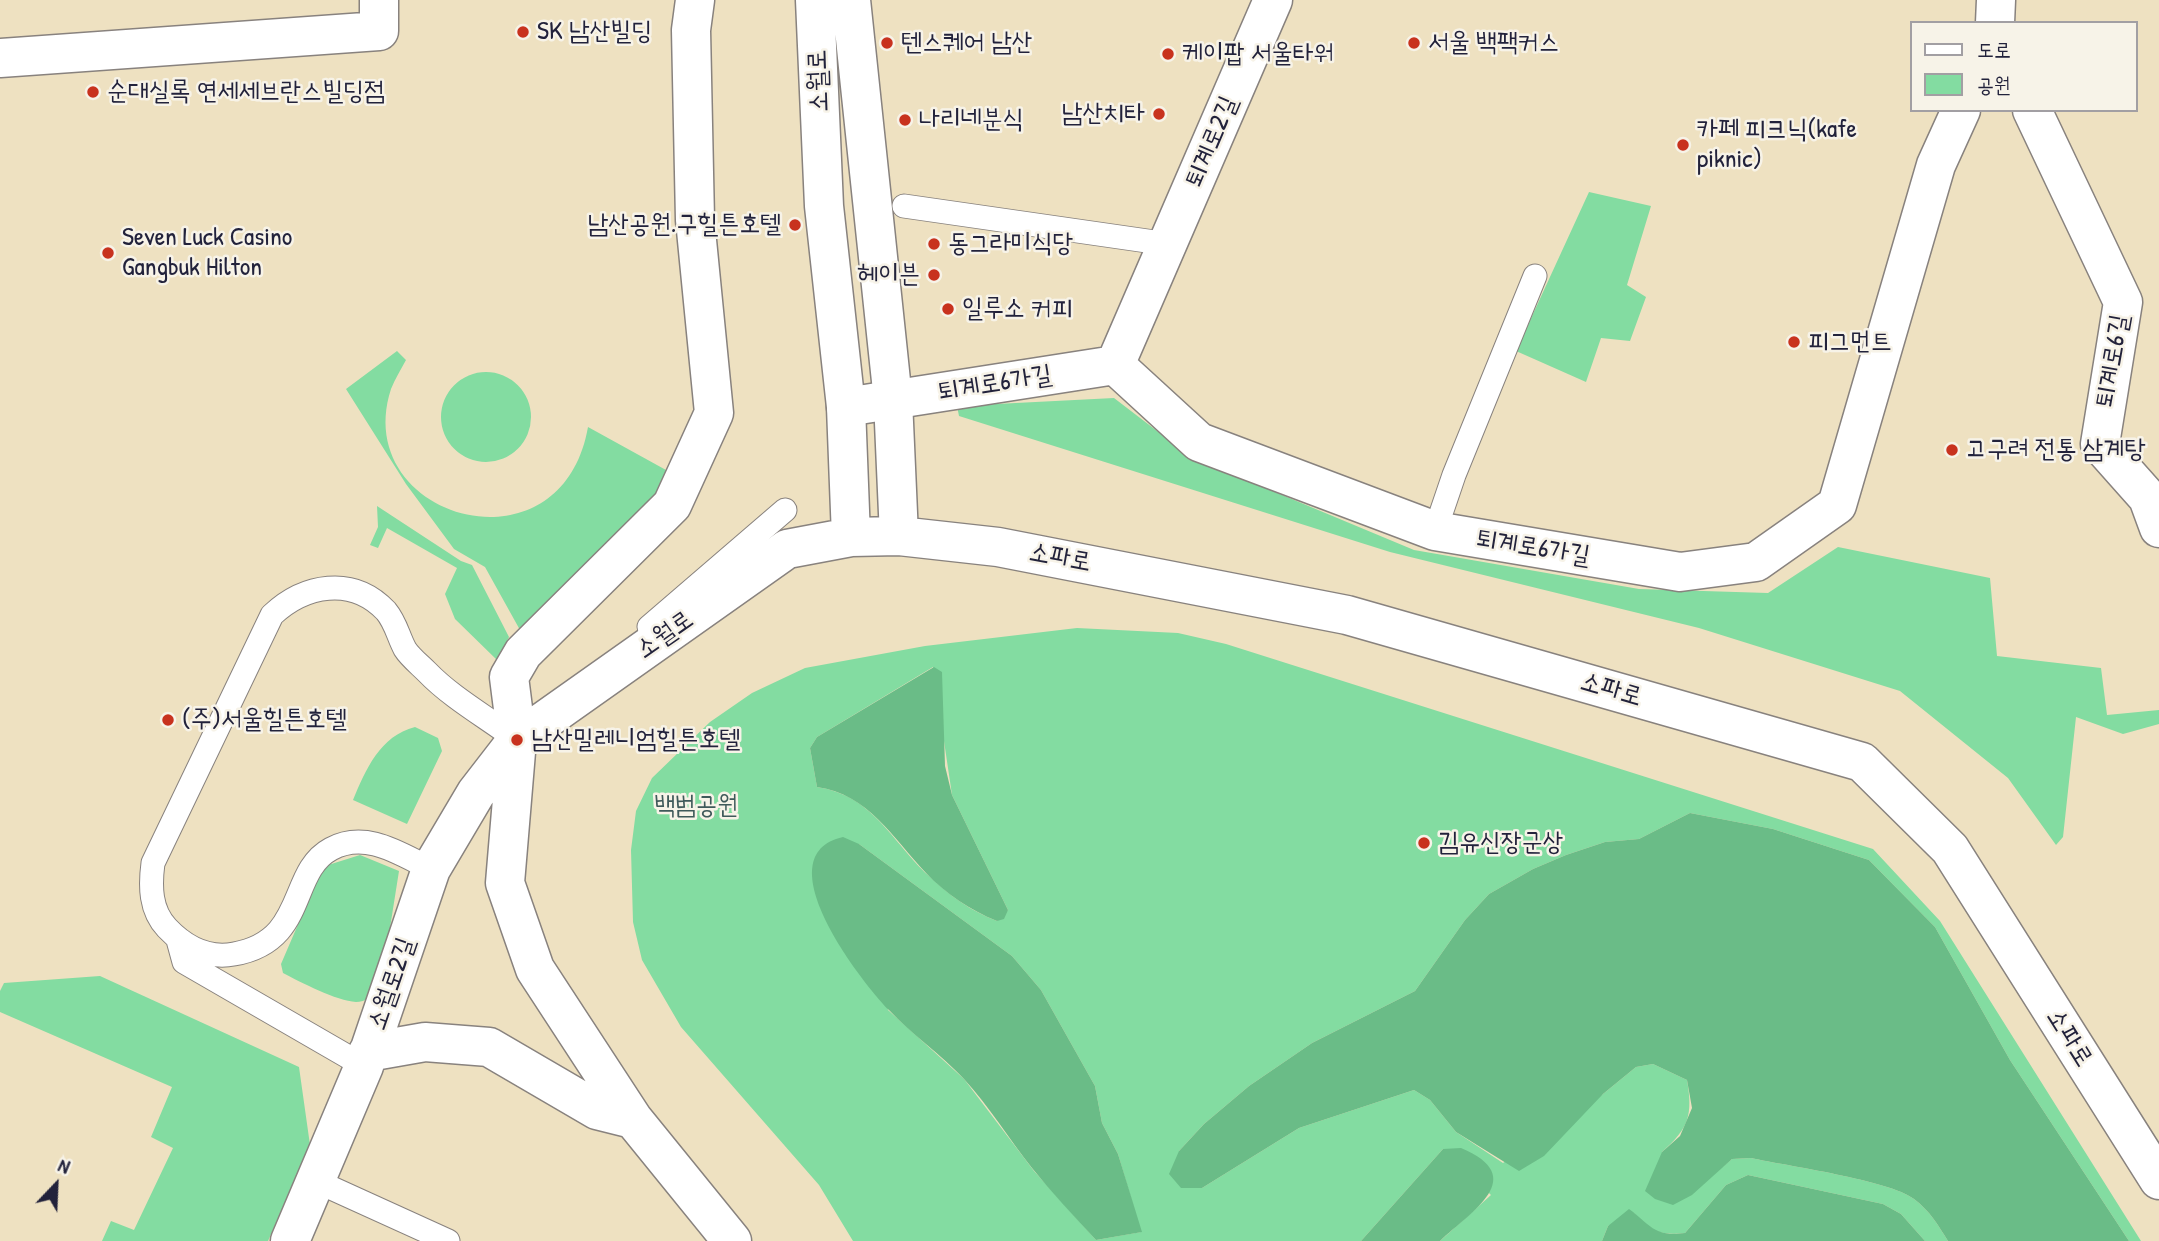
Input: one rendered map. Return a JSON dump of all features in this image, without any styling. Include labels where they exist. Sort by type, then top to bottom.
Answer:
[{"type":"main road","points":[[0,58],[379,31],[379,0]]},
{"type":"main road","points":[[695,0],[691,30],[695,220],[714,413],[672,505],[523,653],[509,677],[517,740],[505,883],[535,969],[633,1119],[732,1241]]},
{"type":"main road","name":"소월로","points":[[517,740],[787,549],[851,537],[846,407],[824,206],[815,0]]},
{"type":"main road","name":"소월로","points":[[851,0],[893,400],[899,536]]},
{"type":"main road","name":"퇴계로2길","points":[[1115,365],[1273,0]]},
{"type":"main road","points":[[1995,21],[1996,0]]},
{"type":"main road","name":"퇴계로6가길","points":[[846,407],[1115,365],[1199,442],[1435,531],[1680,572],[1756,562],[1837,505],[1936,164],[1960,112]]},
{"type":"main road","name":"퇴계로6길","points":[[2033,112],[2123,302],[2100,444],[2155,508]]},
{"type":"main road","name":"소파로","points":[[851,537],[899,536],[1056,557],[1347,615],[1862,762],[1950,849],[2159,1180]]},
{"type":"main road","name":"소월로2길","points":[[290,1241],[366,1059],[431,869],[476,793],[517,740]]},
{"type":"main road","points":[[366,1059],[425,1042],[489,1047],[597,1110],[633,1119]]},
{"type":"lane","points":[[904,206],[1168,244]]},
{"type":"lane","points":[[1435,531],[1454,474],[1535,275]]},
{"type":"lane","points":[[431,869],[371,840],[333,847],[318,858],[288,919],[271,939],[250,951],[225,956],[200,952],[178,940],[163,924],[154,905],[150,884],[153,863],[272,615],[288,600],[307,591],[328,587],[349,589],[368,597],[385,610],[398,628],[405,648],[430,675],[517,740],[785,510],[787,549]]},
{"type":"lane","points":[[178,940],[184,962],[366,1059]]},
{"type":"lane","points":[[316,1181],[448,1241]]},
{"type":"green space","points":[[1589,192],[1651,206],[1627,285],[1646,297],[1630,341],[1601,338],[1586,382],[1516,351]]},
{"type":"green space","points":[[397,351],[406,360],[391,389],[386,434],[400,471],[428,498],[464,514],[503,516],[540,504],[570,475],[588,427],[666,470],[652,506],[520,630],[485,567],[454,549],[406,484],[346,389]]},
{"type":"green space","points":[[486,372],[503,376],[518,385],[527,400],[531,417],[527,434],[518,449],[503,458],[486,462],[469,458],[454,449],[445,434],[441,417],[445,400],[454,385],[469,376]]},
{"type":"green space","points":[[1114,398],[1191,457],[1414,550],[1639,589],[1768,593],[1838,547],[1990,578],[1997,656],[2101,668],[2107,715],[2159,710],[2159,724],[2123,734],[2076,717],[2063,837],[2056,845],[2008,778],[1900,691],[1699,628],[1390,552],[959,416],[957,406]]},
{"type":"green space","points":[[377,506],[461,561],[472,565],[509,637],[497,660],[455,619],[445,594],[457,568],[387,528],[378,548],[370,545],[378,527]]},
{"type":"green space","name":"백범공원","points":[[1077,628],[1178,633],[1226,644],[1873,849],[1940,921],[2141,1241],[2129,1241],[2010,1060],[1935,927],[1869,860],[1773,829],[1690,813],[1639,839],[1605,842],[1566,855],[1533,869],[1489,894],[1465,920],[1415,991],[1312,1043],[1249,1086],[1204,1124],[1179,1151],[1202,1188],[1299,1128],[1414,1090],[1430,1100],[1456,1132],[1503,1163],[1603,1094],[1636,1067],[1653,1064],[1687,1080],[1689,1092],[1687,1120],[1678,1136],[1662,1152],[1715,1173],[1732,1159],[1751,1158],[1837,1174],[1883,1186],[1901,1192],[1920,1204],[1948,1241],[1925,1241],[1901,1214],[1883,1204],[1748,1175],[1726,1185],[1685,1233],[1656,1231],[1644,1224],[1634,1213],[1608,1226],[1602,1241],[1440,1241],[1491,1195],[1443,1149],[1361,1241],[853,1241],[819,1185],[681,1027],[642,960],[633,922],[631,850],[636,811],[652,778],[710,722],[752,693],[805,668],[925,646]],"holes":[[[933,667],[952,795],[1008,910],[997,921],[970,908],[937,883],[867,810],[837,792],[817,787],[810,748],[817,737]],[[859,844],[1012,956],[1041,990],[1095,1086],[1102,1123],[1118,1154],[1141,1232],[1096,1240],[1034,1171],[964,1079],[888,1010]]]},
{"type":"green space","points":[[934,667],[942,672],[945,766],[952,795],[1008,910],[1004,919],[997,921],[950,895],[865,808],[835,791],[817,787],[810,748],[817,737]]},
{"type":"green space","points":[[415,727],[438,738],[442,751],[407,824],[353,800],[369,766],[383,746],[403,731]]},
{"type":"green space","points":[[1690,813],[1773,829],[1869,860],[1935,927],[2010,1060],[2129,1241],[1948,1241],[1925,1208],[1901,1192],[1837,1174],[1751,1158],[1732,1159],[1692,1195],[1673,1205],[1655,1199],[1645,1191],[1662,1152],[1680,1136],[1692,1108],[1687,1080],[1653,1064],[1636,1067],[1603,1094],[1544,1156],[1519,1171],[1456,1132],[1430,1100],[1414,1090],[1299,1128],[1202,1188],[1181,1188],[1169,1174],[1179,1151],[1204,1124],[1249,1086],[1312,1043],[1415,991],[1465,920],[1489,894],[1533,869],[1566,855],[1605,842],[1639,839]]},
{"type":"green space","points":[[843,837],[859,844],[1012,956],[1041,990],[1095,1086],[1102,1123],[1118,1154],[1142,1232],[1096,1240],[1040,1177],[964,1079],[898,1019],[858,973],[825,919],[815,892],[812,867],[821,848]]},
{"type":"green space","points":[[360,855],[399,871],[380,991],[366,1000],[356,1002],[329,995],[283,973],[281,964],[321,871],[325,866]]},
{"type":"green space","points":[[100,976],[299,1067],[310,1145],[268,1241],[102,1241],[111,1221],[134,1230],[173,1148],[151,1137],[172,1087],[0,1012],[0,991],[4,983]]},
{"type":"green space","points":[[1461,1148],[1481,1159],[1491,1171],[1493,1182],[1479,1206],[1440,1241],[1361,1241],[1443,1149]]},
{"type":"green space","points":[[1748,1175],[1883,1204],[1901,1214],[1925,1241],[1602,1241],[1608,1226],[1629,1209],[1659,1231],[1685,1233],[1726,1185]]},
{"type":"place","name":"SK 남산빌딩","points":[[523,32]]},
{"type":"place","name":"텐스퀘어 남산","points":[[887,43]]},
{"type":"place","name":"서울 백팩커스","points":[[1414,43]]},
{"type":"place","name":"케이팝 서울타워","points":[[1168,54]]},
{"type":"place","name":"순대실록 연세세브란스빌딩점","points":[[93,92]]},
{"type":"place","name":"남산치타","points":[[1159,114]]},
{"type":"place","name":"나리네분식","points":[[905,120]]},
{"type":"place","name":"카페 피크닉(kafe piknic)","points":[[1683,145]]},
{"type":"place","name":"남산공원.구힐튼호텔","points":[[795,225]]},
{"type":"place","name":"동그라미식당","points":[[934,244]]},
{"type":"place","name":"Seven Luck Casino Gangbuk Hilton","points":[[108,253]]},
{"type":"place","name":"헤이븐","points":[[934,275]]},
{"type":"place","name":"일루소 커피","points":[[948,309]]},
{"type":"place","name":"피그먼트","points":[[1794,342]]},
{"type":"place","name":"고구려 전통 삼계탕","points":[[1952,450]]},
{"type":"place","name":"(주)서울힐튼호텔","points":[[168,720]]},
{"type":"place","name":"남산밀레니엄힐튼호텔","points":[[517,740]]},
{"type":"place","name":"김유신장군상","points":[[1424,843]]}]
